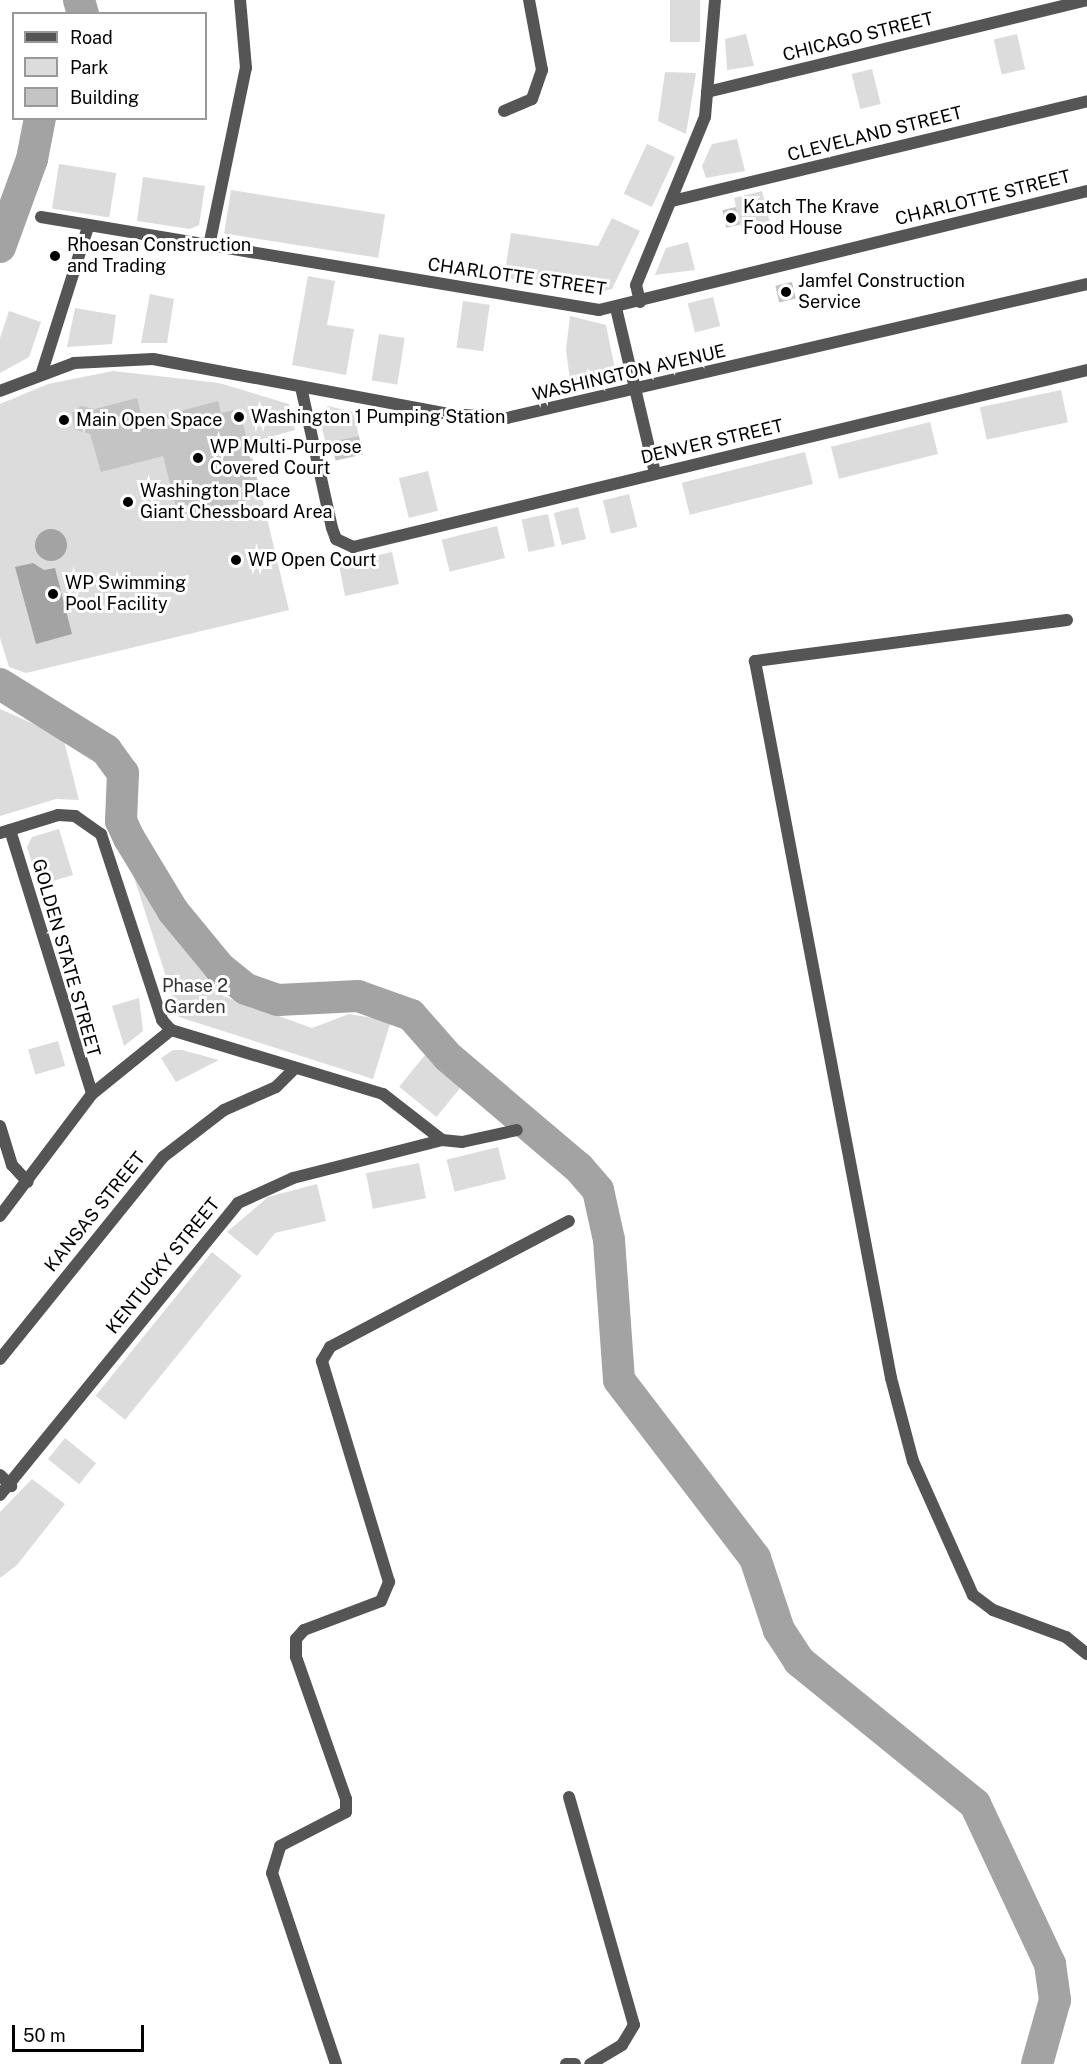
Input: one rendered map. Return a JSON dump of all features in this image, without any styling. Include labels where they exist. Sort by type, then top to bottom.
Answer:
[{"type":"street","points":[[209,246],[246,68],[240,0]]},
{"type":"street","points":[[504,111],[532,99],[542,70],[529,0]]},
{"type":"street","points":[[640,302],[636,285],[700,133],[707,93],[715,0]]},
{"type":"street","name":"CHICAGO STREET","points":[[707,93],[1087,0]]},
{"type":"street","name":"CLEVELAND STREET","points":[[672,201],[1087,101]]},
{"type":"street","name":"CHARLOTTE STREET","points":[[41,217],[88,227],[599,310],[616,308],[1087,192]]},
{"type":"street","points":[[42,372],[88,227]]},
{"type":"street","name":"WASHINGTON AVENUE","points":[[0,391],[42,372],[90,360],[153,359],[301,387],[494,418],[635,391],[1087,284]]},
{"type":"street","points":[[616,308],[654,474]]},
{"type":"street","name":"DENVER STREET","points":[[301,387],[332,528],[345,545],[364,546],[1087,370]]},
{"type":"street","points":[[1067,620],[755,661],[891,1378],[914,1461],[974,1595],[993,1610],[1066,1637],[1087,1654]]},
{"type":"street","points":[[5,831],[75,816],[110,848],[162,1020],[171,1030],[383,1094],[442,1140]]},
{"type":"street","name":"GOLDEN STATE STREET","points":[[5,831],[92,1094]]},
{"type":"street","points":[[0,1216],[28,1182],[92,1094],[171,1030]]},
{"type":"street","name":"KANSAS STREET","points":[[0,1359],[163,1157],[224,1110],[276,1087],[296,1068]]},
{"type":"street","points":[[0,1126],[12,1165],[28,1182]]},
{"type":"street","name":"KENTUCKY STREET","points":[[0,1495],[11,1486],[238,1203],[293,1178],[442,1140],[462,1142],[518,1130]]},
{"type":"street","points":[[336,2064],[272,1873],[280,1846],[346,1812],[346,1799],[296,1657],[296,1639],[304,1630],[381,1601],[389,1582],[322,1361],[330,1347],[569,1221]]},
{"type":"street","points":[[0,1475],[11,1486]]},
{"type":"street","points":[[569,1797],[634,2025],[622,2045],[590,2064]]},
{"type":"street","points":[[566,2064],[575,2064]]},
{"type":"green space","points":[[670,0],[700,0],[700,42],[670,42]]},
{"type":"green space","points":[[746,34],[754,66],[727,70],[725,39]]},
{"type":"green space","points":[[1017,34],[1025,69],[1002,74],[994,39]]},
{"type":"green space","points":[[872,69],[881,104],[860,109],[852,74]]},
{"type":"green space","points":[[665,72],[696,73],[686,134],[658,121]]},
{"type":"green space","points":[[737,139],[745,171],[706,178],[702,166],[712,144]]},
{"type":"green space","points":[[647,144],[675,157],[652,207],[624,194]]},
{"type":"green space","points":[[59,164],[116,173],[109,218],[52,208]]},
{"type":"green space","points":[[143,177],[205,186],[199,225],[190,229],[137,221]]},
{"type":"green space","points":[[231,190],[385,214],[378,258],[224,233]]},
{"type":"green space","points":[[762,191],[770,223],[742,230],[734,198]]},
{"type":"green space","points":[[612,218],[640,231],[612,289],[599,292],[504,278],[511,233],[598,246]]},
{"type":"green space","points":[[688,242],[695,270],[655,275],[666,248]]},
{"type":"green space","points":[[308,276],[335,281],[327,325],[354,329],[346,375],[292,365]]},
{"type":"green space","points":[[150,294],[174,299],[167,343],[141,343]]},
{"type":"green space","points":[[713,297],[720,326],[695,332],[688,303]]},
{"type":"green space","points":[[463,301],[490,305],[483,351],[456,348]]},
{"type":"green space","points":[[75,308],[116,315],[112,344],[67,347]]},
{"type":"green space","points":[[9,311],[41,322],[29,357],[0,373],[0,338]]},
{"type":"green space","points":[[570,316],[606,325],[616,374],[610,381],[571,388],[566,350]]},
{"type":"green space","points":[[379,334],[405,338],[397,384],[372,380]]},
{"type":"green space","points":[[113,371],[219,383],[289,404],[295,430],[249,443],[289,610],[26,673],[9,667],[0,638],[0,404],[48,384]]},
{"type":"green space","points":[[1061,390],[1068,422],[987,440],[980,407]]},
{"type":"green space","points":[[328,406],[353,412],[359,436],[326,444],[319,416]]},
{"type":"green space","points":[[930,422],[938,454],[839,479],[831,447]]},
{"type":"green space","points":[[805,452],[813,484],[690,515],[682,483]]},
{"type":"green space","points":[[428,471],[438,511],[409,518],[399,478]]},
{"type":"green space","points":[[629,494],[637,527],[611,534],[603,501]]},
{"type":"green space","points":[[578,507],[586,539],[562,545],[554,513]]},
{"type":"green space","points":[[548,514],[555,546],[528,552],[522,520]]},
{"type":"green space","points":[[497,526],[505,558],[450,572],[442,540]]},
{"type":"green space","points":[[392,552],[399,584],[345,596],[337,555],[365,558]]},
{"type":"green space","points":[[0,709],[63,737],[79,800],[56,799],[0,816]]},
{"type":"green space","points":[[59,829],[73,875],[39,885],[27,847],[32,837]]},
{"type":"green space","name":"Phase 2 Garden","points":[[120,834],[170,929],[223,996],[312,1028],[349,1014],[391,1021],[373,1079],[179,1017]]},
{"type":"green space","points":[[139,998],[143,1031],[124,1046],[112,1006]]},
{"type":"green space","points":[[58,1041],[65,1066],[35,1075],[28,1050]]},
{"type":"green space","points":[[173,1050],[182,1050],[219,1060],[176,1082],[161,1058]]},
{"type":"green space","points":[[425,1055],[462,1085],[437,1117],[399,1087]]},
{"type":"green space","points":[[498,1147],[506,1179],[455,1192],[447,1160]]},
{"type":"green space","points":[[419,1163],[426,1198],[373,1209],[366,1173]]},
{"type":"green space","points":[[317,1184],[326,1221],[275,1233],[257,1256],[227,1232],[268,1197]]},
{"type":"green space","points":[[212,1252],[242,1276],[125,1420],[96,1396]]},
{"type":"green space","points":[[65,1438],[96,1463],[79,1484],[48,1459]]},
{"type":"green space","points":[[32,1479],[65,1504],[17,1565],[0,1578],[0,1512]]},
{"type":"shaded area","points":[[51,529],[62,534],[67,545],[62,556],[51,561],[40,556],[35,545],[40,534]]},
{"type":"shaded area","points":[[33,563],[44,570],[55,568],[72,634],[36,644],[15,567]]},
{"type":"building","name":"Katch The Krave Food House","points":[[736,207],[740,225],[726,228],[722,210]]},
{"type":"building","name":"Jamfel Construction Service","points":[[792,282],[796,299],[779,302],[775,286]]},
{"type":"building","points":[[137,398],[143,421],[218,401],[221,413],[239,409],[258,484],[241,488],[245,501],[179,518],[163,456],[101,472],[90,434],[74,429],[72,413],[81,406],[95,409]]},
{"type":"building","points":[[359,436],[363,455],[336,460],[332,442]]},
{"type":"waterway","points":[[79,0],[82,12]]},
{"type":"waterway","points":[[0,247],[32,159],[40,120]]},
{"type":"waterway","points":[[0,684],[106,750],[123,773],[121,821],[129,838],[173,911],[220,968],[246,989],[278,1000],[358,996],[411,1015],[448,1057],[579,1168],[598,1190],[609,1240],[619,1380],[755,1558],[779,1630],[799,1661],[975,1804],[1050,1964],[1055,2000],[1037,2064]]},
{"type":"place","name":"Katch The Krave Food House","points":[[731,218]]},
{"type":"place","name":"Rhoesan Construction and Trading","points":[[55,256]]},
{"type":"place","name":"Jamfel Construction Service","points":[[786,292]]},
{"type":"place","name":"Washington 1 Pumping Station","points":[[239,417]]},
{"type":"place","name":"Main Open Space","points":[[64,420]]},
{"type":"place","name":"WP Multi-Purpose Covered Court","points":[[198,458]]},
{"type":"place","name":"Washington Place Giant Chessboard Area","points":[[128,502]]},
{"type":"place","name":"WP Open Court","points":[[236,560]]},
{"type":"place","name":"WP Swimming Pool Facility","points":[[53,594]]}]
